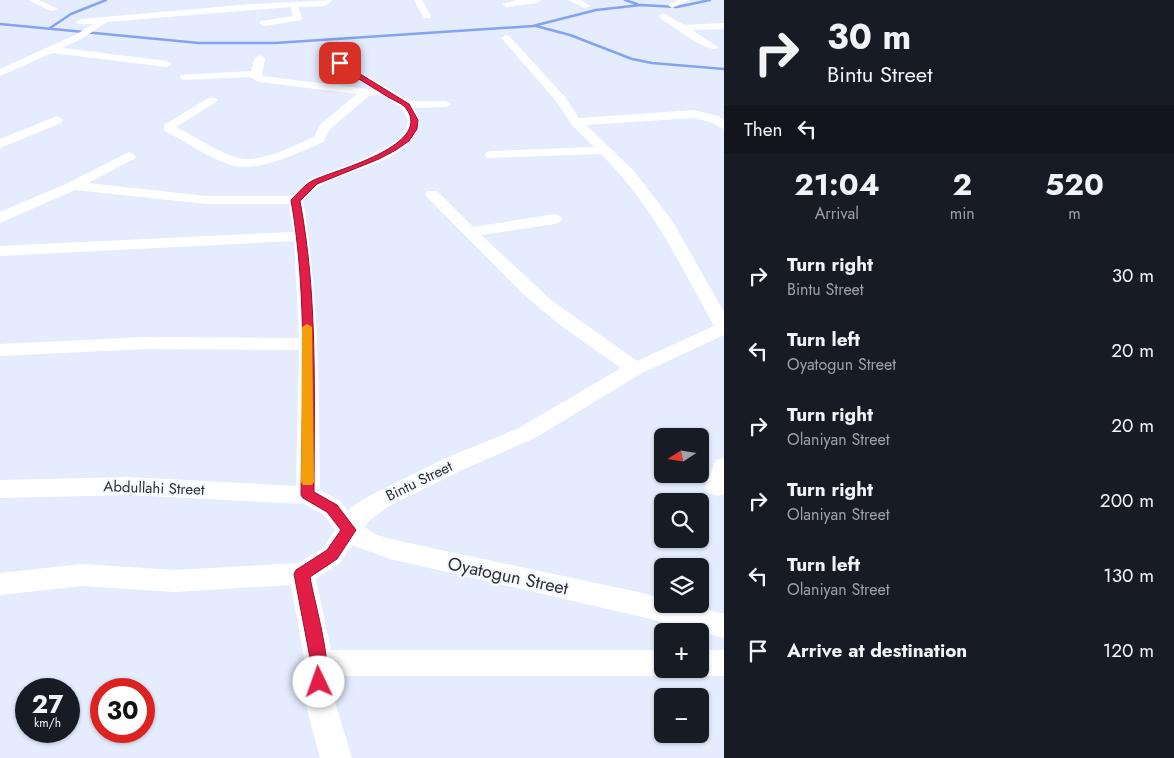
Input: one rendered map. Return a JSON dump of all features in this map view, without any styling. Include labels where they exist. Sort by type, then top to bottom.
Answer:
[{"type":"street","points":[[32,0],[54,9]]},
{"type":"street","points":[[81,22],[325,3],[330,0]]},
{"type":"street","points":[[418,0],[427,16]]},
{"type":"street","points":[[506,4],[537,0]]},
{"type":"street","points":[[573,0],[587,6]]},
{"type":"street","points":[[672,5],[686,0]]},
{"type":"street","points":[[264,22],[298,18],[293,4]]},
{"type":"street","points":[[663,16],[714,46]]},
{"type":"street","points":[[0,74],[80,36],[104,20]]},
{"type":"street","points":[[681,28],[724,26]]},
{"type":"street","points":[[506,38],[560,99],[576,122],[628,174],[665,222],[724,328]]},
{"type":"street","points":[[73,186],[206,200],[296,200],[314,182],[377,158],[406,139],[414,129],[415,120],[407,105],[341,65],[340,63],[349,48]]},
{"type":"street","points":[[52,50],[167,64]]},
{"type":"street","points":[[256,74],[260,58]]},
{"type":"street","points":[[256,74],[255,76],[266,80],[391,95]]},
{"type":"street","points":[[185,77],[256,74]]},
{"type":"street","points":[[212,100],[170,125],[169,128],[234,162],[244,162],[288,152],[319,139],[324,128],[367,92]]},
{"type":"street","points":[[407,105],[446,104]]},
{"type":"street","points":[[576,122],[694,114],[709,117],[724,125]]},
{"type":"street","points":[[0,144],[57,120]]},
{"type":"street","points":[[492,155],[605,150]]},
{"type":"street","points":[[0,218],[73,186],[129,156]]},
{"type":"street","points":[[432,194],[504,268],[546,305],[635,369]]},
{"type":"street","points":[[296,200],[302,236],[308,344],[308,495]]},
{"type":"street","points":[[471,232],[555,219]]},
{"type":"street","points":[[0,250],[302,236]]},
{"type":"street","name":"Bintu Street","points":[[302,574],[332,555],[360,514],[381,500],[454,464],[528,433],[635,369],[724,328]]},
{"type":"street","points":[[0,350],[146,343],[308,344]]},
{"type":"street","name":"Abdullahi Street","points":[[0,489],[129,486],[308,495]]},
{"type":"street","name":"Oyatogun Street","points":[[308,495],[332,508],[349,530],[366,541],[390,549],[638,604],[724,626]]},
{"type":"street","points":[[0,584],[82,575],[175,581],[302,574],[319,663],[320,702],[336,758]]},
{"type":"street","points":[[319,663],[654,663]]},
{"type":"street","points":[[709,663],[724,663]]},
{"type":"waterway","points":[[50,28],[71,14],[106,0]]},
{"type":"waterway","points":[[625,0],[637,4]]},
{"type":"waterway","points":[[0,24],[199,43],[275,43],[533,26],[596,10],[641,5],[677,7],[710,0]]},
{"type":"waterway","points":[[536,26],[570,35],[632,59],[652,63],[724,69]]},
{"type":"slow traffic","points":[[307,327],[308,482]]},
{"type":"route","points":[[319,682],[319,663],[302,574],[332,555],[349,530],[332,508],[308,495],[308,344],[302,236],[296,200],[314,182],[377,158],[393,149],[406,139],[414,129],[415,120],[407,105],[340,63]]}]
